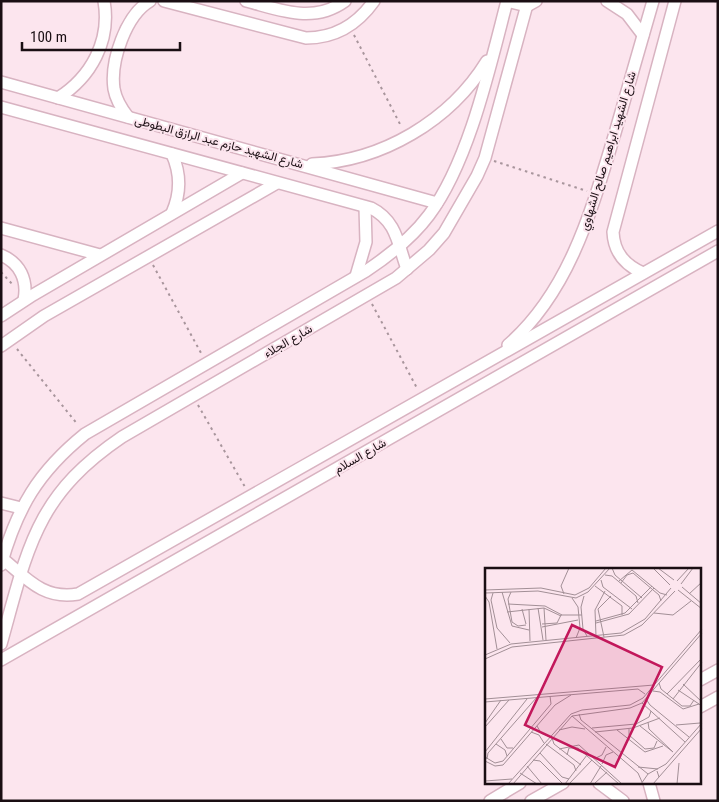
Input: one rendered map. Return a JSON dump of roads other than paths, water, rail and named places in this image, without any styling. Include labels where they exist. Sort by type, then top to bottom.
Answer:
[{"type":"street","points":[[58,98],[81,80],[98,56],[106,20],[104,1]]},
{"type":"street","points":[[128,117],[116,95],[114,71],[129,22],[140,8],[150,1]]},
{"type":"street","points":[[164,1],[298,37],[321,37],[349,26],[374,1]]},
{"type":"street","points":[[246,1],[307,15],[326,12],[345,1]]},
{"type":"street","points":[[607,1],[627,14],[644,35]]},
{"type":"street","name":"شارع الشهيد ابراهيم صالح الشهاوي","points":[[490,361],[515,339],[556,286],[572,256],[597,194],[653,1]]},
{"type":"street","name":"شارع الشهيد ابراهيم صالح الشهاوي","points":[[644,273],[635,270],[621,258],[616,250],[613,232],[675,1]]},
{"type":"street","points":[[507,2],[530,3]]},
{"type":"street","name":"شارع الجلاء","points":[[3,555],[21,508],[48,469],[85,434],[356,276],[399,248],[420,227],[450,181],[464,149],[507,2]]},
{"type":"street","name":"شارع الجلاء","points":[[1,644],[35,533],[47,509],[68,481],[93,457],[193,396],[368,295],[407,269],[444,233],[470,189],[485,158],[530,3]]},
{"type":"street","points":[[302,165],[356,158],[407,137],[425,126],[457,99],[484,67],[494,49]]},
{"type":"street","name":"شارع الشهيد حازم عبد الرازق البطوطى","points":[[1,82],[437,203]]},
{"type":"street","name":"شارع الشهيد حازم عبد الرازق البطوطى","points":[[1,106],[365,207],[377,212],[389,221],[396,233],[399,248],[407,269]]},
{"type":"street","points":[[172,154],[178,170],[179,188],[172,213]]},
{"type":"street","points":[[1,316],[22,301],[242,173]]},
{"type":"street","points":[[450,181],[470,189]]},
{"type":"street","points":[[6,342],[44,316],[277,182]]},
{"type":"street","points":[[356,276],[366,242],[365,207]]},
{"type":"street","points":[[1,228],[100,255]]},
{"type":"street","name":"شارع السلام","points":[[3,555],[21,574],[43,591],[54,595],[78,594],[718,231]]},
{"type":"street","name":"شارع السلام","points":[[1,660],[718,251]]},
{"type":"street","points":[[1,255],[14,263],[22,274],[25,287],[22,301]]},
{"type":"street","points":[[490,361],[499,377]]},
{"type":"street","points":[[1,503],[21,508]]},
{"type":"street","points":[[702,679],[718,670]]},
{"type":"street","points":[[702,706],[718,697]]},
{"type":"street","points":[[490,801],[518,784]]},
{"type":"street","points":[[521,784],[530,801],[561,784]]},
{"type":"street","points":[[600,784],[623,801]]},
{"type":"street","points":[[650,784],[654,801]]}]
